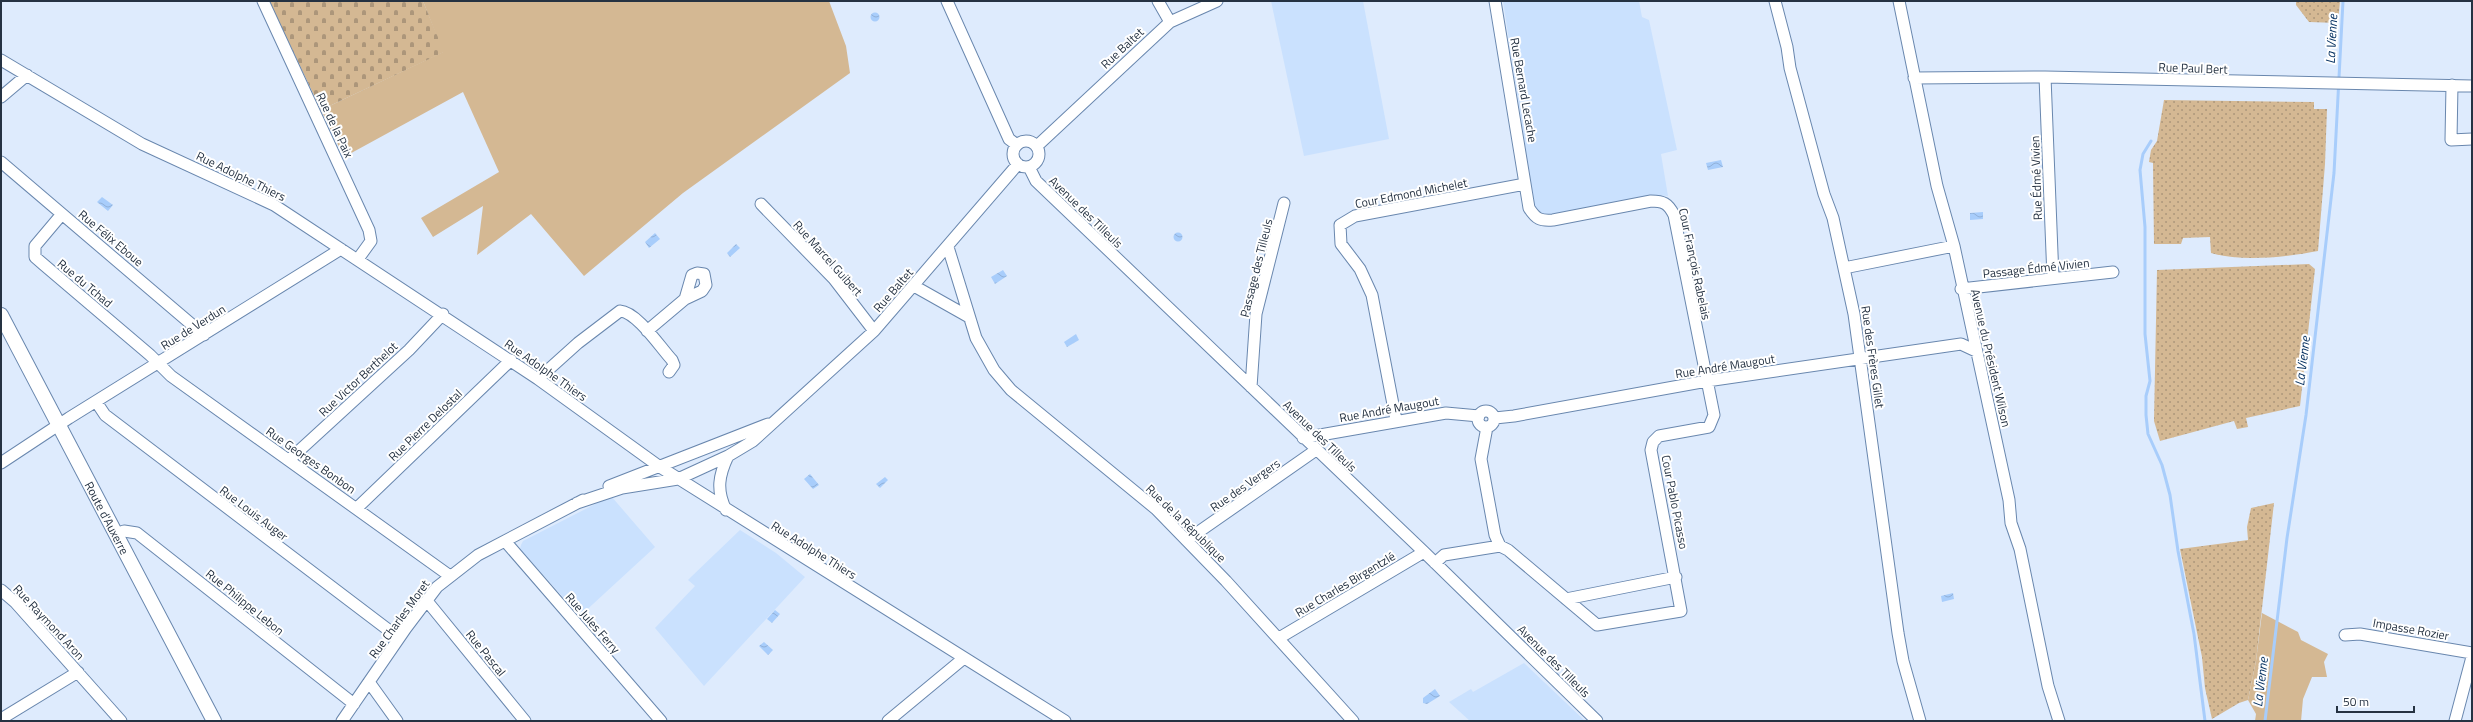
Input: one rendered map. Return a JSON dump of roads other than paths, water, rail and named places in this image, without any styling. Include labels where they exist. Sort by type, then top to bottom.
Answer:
[{"type":"main road","name":"Route d'Auxerre","points":[[1,315],[214,721]]},
{"type":"street","name":"Rue de la Paix","points":[[263,1],[369,230],[371,241],[358,259]]},
{"type":"street","points":[[947,1],[1013,142],[1013,157],[1018,164],[1029,167],[1039,159],[1037,146],[1024,141],[1013,142]]},
{"type":"street","points":[[1158,1],[1170,22]]},
{"type":"street","name":"Rue Baltet","points":[[1037,146],[1170,22],[1217,1]]},
{"type":"street","name":"Rue Bernard Lecache","points":[[1496,1],[1525,184]]},
{"type":"street","name":"Rue des Frères Gillet","points":[[1775,1],[1787,46],[1790,68],[1824,194],[1833,218],[1854,314],[1898,633],[1903,661],[1920,721]]},
{"type":"street","name":"Avenue du Président Wilson","points":[[1899,1],[1909,43],[1914,78],[1937,186],[1954,246],[1961,288],[1972,330],[2009,500],[2011,523],[2020,549],[2041,645],[2043,664],[2059,721]]},
{"type":"street","name":"Rue Adolphe Thiers","points":[[1,60],[142,144],[260,198],[443,314],[538,379],[678,479],[1065,721]]},
{"type":"street","points":[[1,97],[27,76]]},
{"type":"street","name":"Rue Paul Bert","points":[[1914,78],[2045,77],[2338,85],[2472,86]]},
{"type":"street","name":"Rue Édmé Vivien","points":[[2045,77],[2053,278]]},
{"type":"street","points":[[2452,86],[2451,140],[2472,139]]},
{"type":"street","name":"Rue Félix Eboue","points":[[1,162],[204,335]]},
{"type":"street","name":"Rue Baltet","points":[[678,479],[728,456],[753,441],[874,331],[1018,164]]},
{"type":"street","name":"Avenue des Tilleuls","points":[[1029,167],[1036,181],[1303,438],[1424,552],[1597,721]]},
{"type":"street","name":"Cour François Rabelais","points":[[1525,184],[1529,208],[1535,217],[1542,221],[1651,201],[1662,201],[1669,205],[1674,215],[1707,381]]},
{"type":"street","name":"Cour Edmond Michelet","points":[[1396,420],[1372,294],[1360,269],[1341,244],[1340,225],[1355,216],[1525,184]]},
{"type":"street","name":"Passage des Tilleuls","points":[[1251,387],[1256,314],[1284,203]]},
{"type":"street","name":"Rue Marcel Guibert","points":[[761,204],[834,279],[874,331]]},
{"type":"street","name":"Rue du Tchad","points":[[62,214],[35,246],[35,257],[158,364]]},
{"type":"street","points":[[1844,268],[1954,246]]},
{"type":"street","name":"Rue de la République","points":[[948,247],[976,338],[994,370],[1010,390],[1156,509],[1279,638],[1350,720]]},
{"type":"street","name":"Rue de Verdun","points":[[1,464],[59,427],[69,418],[97,403],[341,249]]},
{"type":"street","name":"Passage Édmé Vivien","points":[[1961,288],[2113,272]]},
{"type":"street","points":[[914,286],[969,316]]},
{"type":"street","points":[[647,331],[659,323],[685,299]]},
{"type":"street","points":[[538,379],[578,343],[620,311],[628,312],[672,360],[674,366],[669,372]]},
{"type":"street","name":"Rue Victor Berthelot","points":[[289,460],[409,350],[443,314]]},
{"type":"street","points":[[1972,330],[1961,344],[1976,351]]},
{"type":"street","name":"Rue André Maugout","points":[[1495,418],[1514,416],[1707,381],[1961,344]]},
{"type":"street","name":"Rue Pierre Delostal","points":[[357,508],[510,360]]},
{"type":"street","name":"Rue Georges Bonbon","points":[[158,364],[171,376],[450,576]]},
{"type":"street","name":"Cour Pablo Picasso","points":[[1500,546],[1597,625],[1681,610],[1651,450],[1653,442],[1659,436],[1709,427],[1714,415],[1707,381]]},
{"type":"street","name":"Rue Louis Auger","points":[[97,403],[105,415],[399,638]]},
{"type":"street","points":[[1435,563],[1444,555],[1500,546],[1495,535],[1481,459],[1487,427],[1494,423],[1495,418],[1488,411],[1481,412],[1479,416],[1479,424],[1487,427]]},
{"type":"street","name":"Rue André Maugout","points":[[1303,438],[1446,412],[1479,416]]},
{"type":"street","name":"Rue Baltet","points":[[660,467],[776,421]]},
{"type":"street","name":"Rue des Vergers","points":[[1187,540],[1316,450]]},
{"type":"street","points":[[726,510],[720,498],[719,483],[728,456]]},
{"type":"street","name":"Rue Charles Moret","points":[[342,721],[427,600],[450,576],[478,555],[600,490],[660,467]]},
{"type":"street","name":"Rue Charles Moret","points":[[577,503],[622,488],[678,479]]},
{"type":"street","name":"Rue Philippe Lebon","points":[[116,534],[124,531],[137,533],[354,704]]},
{"type":"street","name":"Rue Jules Ferry","points":[[505,541],[662,721]]},
{"type":"street","name":"Rue Charles Birgentzlé","points":[[1279,638],[1424,552]]},
{"type":"street","points":[[1566,599],[1676,577]]},
{"type":"street","name":"Rue Raymond Aron","points":[[1,590],[15,602],[121,721]]},
{"type":"street","name":"Rue Pascal","points":[[427,600],[525,721]]},
{"type":"street","name":"Impasse Rozier","points":[[2346,635],[2360,634],[2472,653]]},
{"type":"street","points":[[2455,721],[2472,657]]},
{"type":"street","points":[[888,721],[964,658]]},
{"type":"street","name":"Rue Raymond Aron","points":[[1,719],[78,672]]},
{"type":"street","points":[[369,682],[397,721]]},
{"type":"water","points":[[875,12],[880,17],[875,22],[870,17]]},
{"type":"water","points":[[1721,160],[1723,167],[1708,170],[1706,163]]},
{"type":"water","points":[[102,197],[113,205],[108,211],[97,202]]},
{"type":"water","points":[[1983,212],[1983,219],[1970,220],[1970,213]]},
{"type":"water","points":[[1178,232],[1183,237],[1178,242],[1173,237]]},
{"type":"water","points":[[655,233],[660,239],[649,248],[645,242]]},
{"type":"water","points":[[736,244],[740,248],[730,257],[727,253]]},
{"type":"water","points":[[1003,270],[1007,276],[995,284],[991,277]]},
{"type":"water","points":[[1076,334],[1079,340],[1067,347],[1064,342]]},
{"type":"water","points":[[810,474],[819,485],[813,489],[804,479]]},
{"type":"water","points":[[885,477],[888,480],[880,488],[876,484]]},
{"type":"water","points":[[1953,593],[1954,599],[1942,602],[1941,596]]},
{"type":"water","points":[[775,610],[780,614],[772,623],[767,619]]},
{"type":"water","points":[[764,642],[773,650],[768,655],[759,646]]},
{"type":"water","points":[[1435,689],[1440,696],[1427,704],[1423,703],[1423,698]]},
{"type":"waterway","name":"La Vienne","points":[[2265,721],[2287,538],[2306,415],[2334,173],[2343,1]]},
{"type":"waterway","points":[[2151,141],[2143,154],[2140,170],[2145,227],[2145,334],[2150,381],[2146,396],[2146,415],[2148,434],[2162,465],[2170,495],[2178,551],[2194,634],[2205,721]]}]
